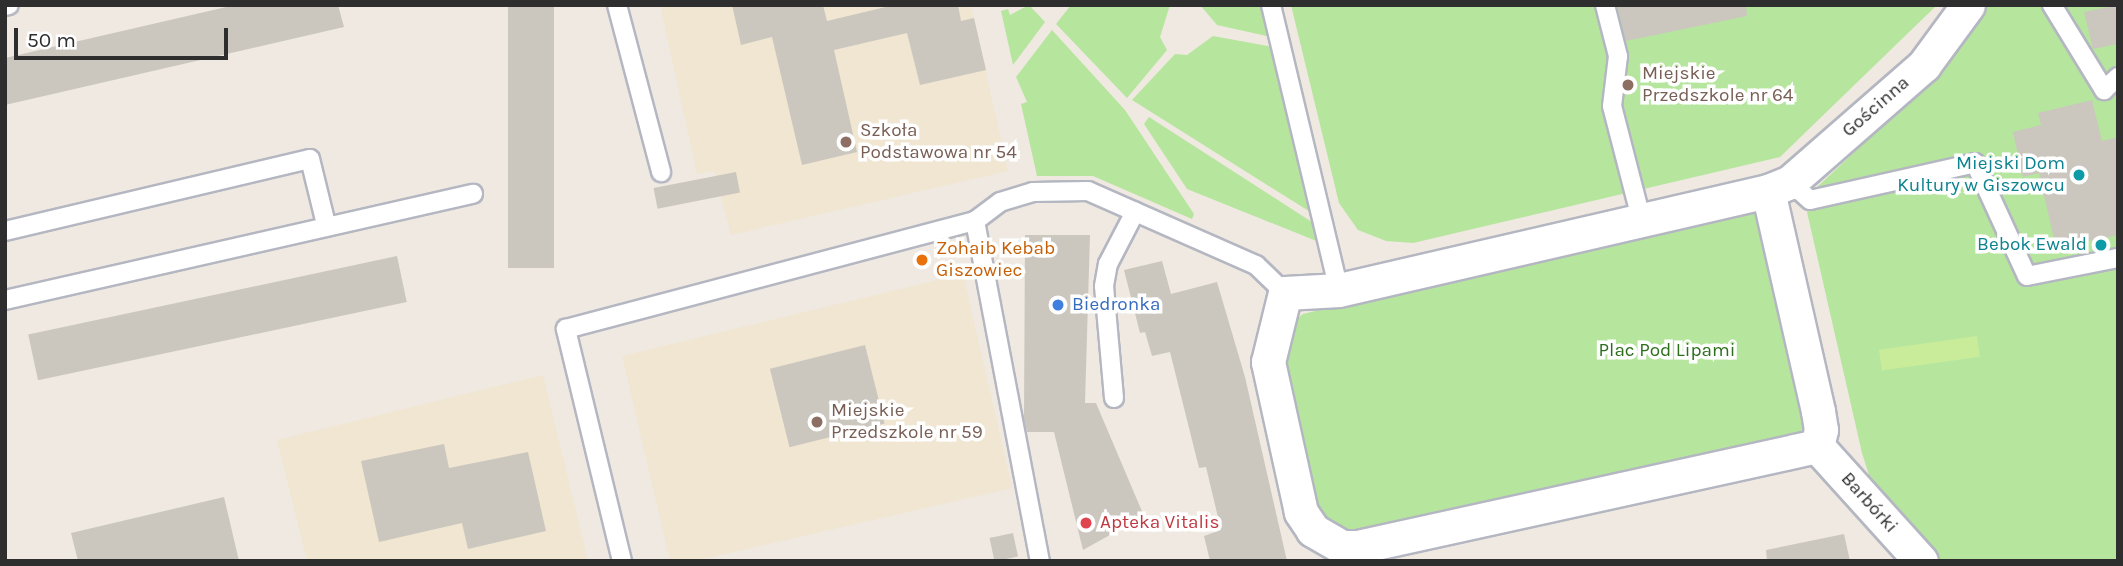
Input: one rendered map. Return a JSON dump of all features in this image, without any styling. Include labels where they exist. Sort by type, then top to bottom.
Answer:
[{"type":"street","name":"Gościnna","points":[[1779,186],[1924,65],[1968,5]]},
{"type":"street","points":[[1779,186],[1821,430],[1817,446],[1405,538],[1342,547],[1313,530],[1301,512],[1268,362],[1285,293],[1339,290],[1642,222],[1779,186]]},
{"type":"street","name":"Barbórki","points":[[1817,446],[1921,561]]},
{"type":"lane","points":[[617,5],[661,172]]},
{"type":"lane","points":[[1271,5],[1339,290]]},
{"type":"lane","points":[[1605,5],[1618,57],[1612,106],[1642,222]]},
{"type":"lane","points":[[2052,5],[2104,90],[2118,77]]},
{"type":"lane","points":[[5,230],[310,159],[326,224]]},
{"type":"lane","points":[[1779,186],[1810,200],[1975,163],[2027,276],[2118,258]]},
{"type":"lane","points":[[622,561],[566,328],[975,220],[1000,202],[1033,192],[1088,191],[1256,265],[1285,293]]},
{"type":"lane","points":[[5,300],[326,224],[473,194]]},
{"type":"lane","points":[[1114,398],[1104,286],[1108,264],[1135,212]]},
{"type":"lane","points":[[975,220],[1040,561]]},
{"type":"shaded area","name":"Szkoła Podstawowa nr 54","points":[[660,5],[971,5],[1008,171],[731,235],[714,171],[697,174]]},
{"type":"shaded area","name":"Miejskie Przedszkole nr 59","points":[[963,274],[1012,488],[695,561],[670,561],[622,356]]},
{"type":"shaded area","points":[[543,375],[588,561],[307,561],[277,440]]},
{"type":"green space","points":[[1029,5],[1045,22],[1013,65],[1001,11],[1008,9],[1010,15]]},
{"type":"green space","points":[[1071,5],[1170,5],[1160,37],[1167,50],[1127,98],[1056,24]]},
{"type":"green space","points":[[1200,5],[1262,5],[1271,37],[1217,25]]},
{"type":"green space","points":[[1291,5],[1937,5],[1780,157],[1413,243],[1386,241],[1358,230],[1339,203]]},
{"type":"green space","points":[[1986,5],[2118,5],[2118,561],[1936,561],[1875,494],[1862,453],[1807,212],[1810,200],[1815,189],[1937,75]]},
{"type":"green space","points":[[1052,30],[1125,110],[1194,214],[1192,219],[1093,176],[1037,176],[1021,104],[1027,102],[1016,77]]},
{"type":"green space","points":[[1213,36],[1273,47],[1312,213],[1132,100],[1175,54],[1187,55]]},
{"type":"green space","points":[[1149,117],[1315,224],[1319,242],[1187,189],[1144,124]]},
{"type":"green space","name":"Plac Pod Lipami","points":[[1760,205],[1807,432],[1369,539],[1319,522],[1278,368],[1294,321],[1303,314]]},
{"type":"green space","points":[[1977,336],[1980,357],[1882,371],[1879,350]]},
{"type":"building","points":[[235,5],[338,5],[344,27],[5,105],[5,58]]},
{"type":"building","points":[[508,5],[554,5],[554,268],[508,268]]},
{"type":"building","points":[[732,5],[823,5],[827,21],[894,5],[958,5],[961,21],[974,18],[986,70],[920,85],[907,33],[834,50],[857,152],[802,165],[772,37],[741,45]]},
{"type":"building","points":[[1617,5],[1746,5],[1747,16],[1626,41]]},
{"type":"building","points":[[2118,5],[2118,44],[2093,49],[2084,12]]},
{"type":"building","name":"Miejski Dom Kultury w Giszowcu","points":[[2092,100],[2102,141],[2118,137],[2118,235],[2056,248],[2039,173],[2023,177],[2013,132],[2041,125],[2038,113]]},
{"type":"building","points":[[736,172],[740,193],[658,209],[654,188]]},
{"type":"building","points":[[1025,235],[1090,235],[1085,403],[1096,403],[1144,516],[1083,550],[1054,432],[1027,432],[1024,418]]},
{"type":"building","points":[[397,256],[407,302],[38,380],[28,334]]},
{"type":"building","points":[[1162,261],[1171,294],[1217,282],[1245,377],[1287,561],[1210,561],[1204,536],[1221,530],[1206,467],[1199,468],[1170,352],[1152,356],[1145,332],[1140,333],[1124,270]]},
{"type":"building","points":[[865,345],[885,424],[790,447],[770,369]]},
{"type":"building","points":[[444,444],[449,468],[528,452],[546,531],[468,549],[462,523],[379,542],[361,461]]},
{"type":"building","points":[[224,497],[239,561],[78,561],[71,533]]},
{"type":"building","points":[[1013,533],[1018,556],[994,561],[990,538]]},
{"type":"building","points":[[1844,534],[1850,561],[1767,561],[1766,550]]},
{"type":"place","name":"Miejskie Przedszkole nr 64","points":[[1628,85]]},
{"type":"place","name":"Szkoła Podstawowa nr 54","points":[[846,142]]},
{"type":"place","name":"Miejski Dom Kultury w Giszowcu","points":[[2079,175]]},
{"type":"place","name":"Bebok Ewald","points":[[2101,245]]},
{"type":"place","name":"Zohaib Kebab Giszowiec","points":[[922,260]]},
{"type":"place","name":"Biedronka","points":[[1058,305]]},
{"type":"place","name":"Miejskie Przedszkole nr 59","points":[[817,422]]},
{"type":"place","name":"Apteka Vitalis","points":[[1086,523]]}]
